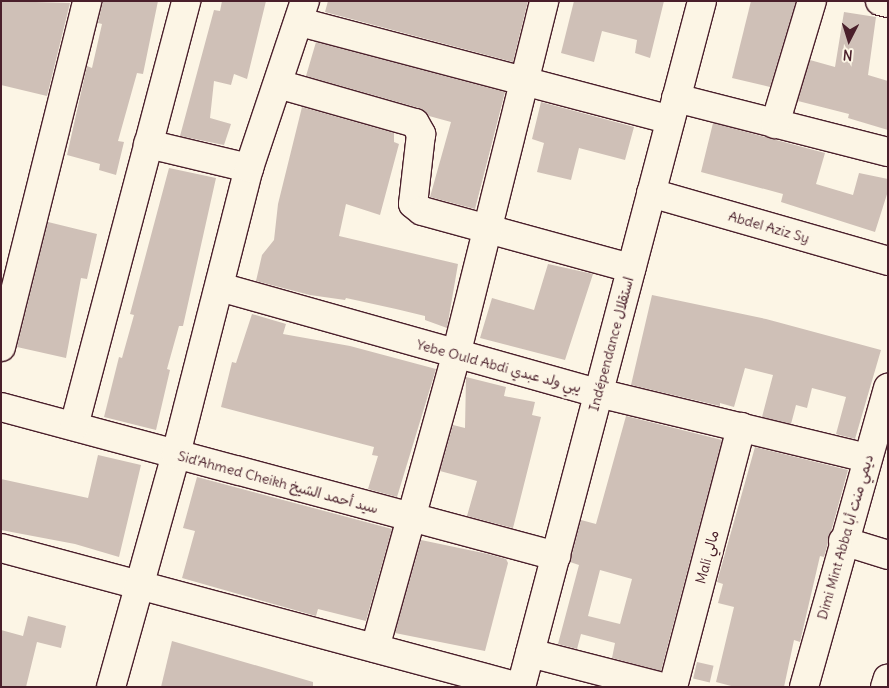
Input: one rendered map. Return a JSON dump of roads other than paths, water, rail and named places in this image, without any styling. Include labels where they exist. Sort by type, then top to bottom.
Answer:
[{"type":"street","points":[[1,347],[10,276],[87,1]]},
{"type":"street","points":[[74,426],[186,1]]},
{"type":"street","points":[[375,648],[456,355],[544,1]]},
{"type":"street","name":"Indépendance استقلال","points":[[520,687],[702,1]]},
{"type":"street","points":[[775,124],[812,1]]},
{"type":"street","points":[[880,1],[888,3]]},
{"type":"street","points":[[111,687],[138,583],[176,454],[250,168],[302,12],[524,81],[673,109],[775,124],[888,152]]},
{"type":"street","points":[[278,84],[416,123],[421,134],[413,204],[422,211],[631,268]]},
{"type":"street","points":[[148,144],[250,168]]},
{"type":"street","name":"Abdel Aziz Sy","points":[[651,193],[888,261]]},
{"type":"street","name":"Yebe Ould Abdi يبي ولد عبدي","points":[[220,287],[456,355],[598,393],[867,458]]},
{"type":"street","name":"Dimi Mint Abba ديمي منت أبا","points":[[804,687],[843,541],[888,388]]},
{"type":"street","name":"Sid'Ahmed Cheikh سيد أحمد الشيخ","points":[[1,407],[410,519],[556,556]]},
{"type":"street","name":"Mali مالي","points":[[673,687],[741,427]]},
{"type":"street","points":[[843,541],[888,555]]},
{"type":"street","points":[[1,548],[138,583],[520,687]]},
{"type":"street","points":[[530,653],[662,687]]},
{"type":"street","points":[[885,687],[888,678]]}]
